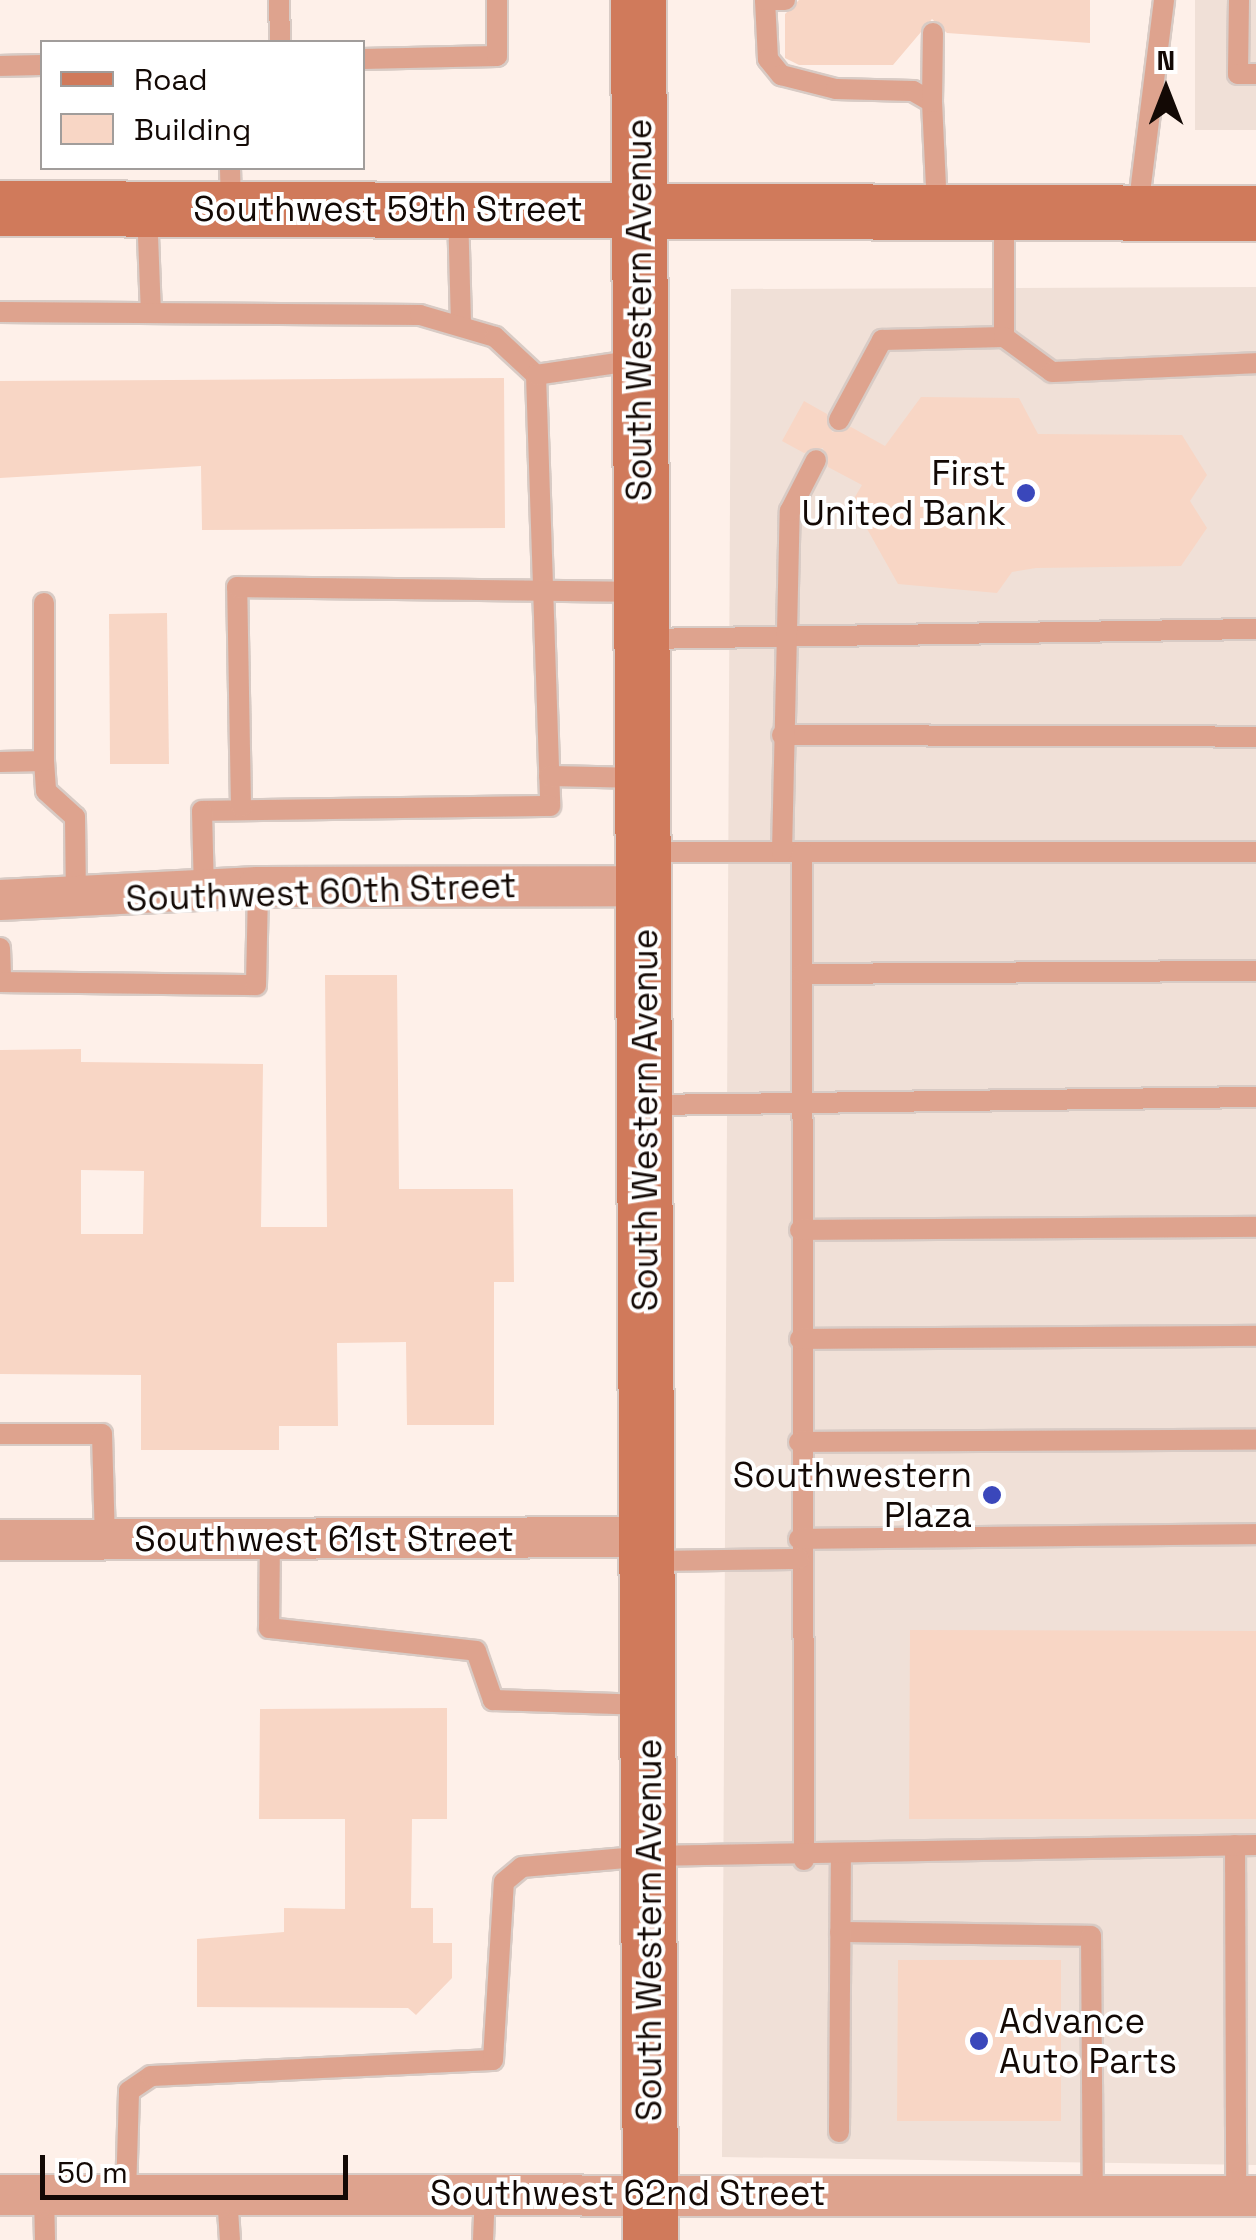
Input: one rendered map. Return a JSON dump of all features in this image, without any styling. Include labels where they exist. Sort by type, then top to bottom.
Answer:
[{"type":"main road","name":"South Western Avenue","points":[[638,0],[650,2216]]},
{"type":"main road","name":"Southwest 59th Street","points":[[0,208],[147,209],[230,189],[458,210],[1004,207],[1256,212]]},
{"type":"street","name":"Southwest 60th Street","points":[[0,900],[76,900],[258,887],[643,869]]},
{"type":"street","name":"Southwest 61st Street","points":[[0,1540],[270,1538],[648,1549]]},
{"type":"street","name":"Southwest 62nd Street","points":[[0,2195],[485,2193],[650,2216],[1093,2198],[1246,2196]]},
{"type":"lane","points":[[279,0],[280,40]]},
{"type":"lane","points":[[365,59],[497,56],[497,0]]},
{"type":"lane","points":[[785,0],[765,0],[768,58],[781,75],[836,89],[913,91],[932,102]]},
{"type":"lane","points":[[1138,209],[1164,0]]},
{"type":"lane","points":[[1239,0],[1238,74],[1256,74]]},
{"type":"lane","points":[[933,33],[937,207]]},
{"type":"lane","points":[[0,66],[40,66]]},
{"type":"lane","points":[[1004,207],[1004,336]]},
{"type":"lane","points":[[147,209],[151,313]]},
{"type":"lane","points":[[458,210],[461,323]]},
{"type":"lane","points":[[0,312],[379,313],[461,323],[495,336],[536,375],[549,593],[550,806],[202,810],[204,892]]},
{"type":"lane","points":[[839,420],[882,340],[1004,336],[1052,372],[1256,363]]},
{"type":"lane","points":[[536,375],[641,360]]},
{"type":"lane","points":[[804,1860],[799,1549],[802,974],[782,735],[782,639],[790,511],[816,460]]},
{"type":"lane","points":[[241,807],[237,587],[549,593],[641,616],[782,639],[1256,629]]},
{"type":"lane","points":[[44,603],[46,791],[75,818],[76,900]]},
{"type":"lane","points":[[782,735],[1256,736]]},
{"type":"lane","points":[[0,762],[44,761]]},
{"type":"lane","points":[[549,776],[642,778]]},
{"type":"lane","points":[[643,869],[792,852],[1256,852]]},
{"type":"lane","points":[[0,948],[1,982],[256,985],[258,887]]},
{"type":"lane","points":[[802,974],[1256,971]]},
{"type":"lane","points":[[645,1105],[1256,1097]]},
{"type":"lane","points":[[800,1230],[1256,1227]]},
{"type":"lane","points":[[800,1339],[1256,1336]]},
{"type":"lane","points":[[0,1434],[102,1434],[105,1539]]},
{"type":"lane","points":[[800,1442],[1256,1440]]},
{"type":"lane","points":[[648,1549],[799,1549],[1256,1534]]},
{"type":"lane","points":[[270,1538],[269,1628],[476,1651],[493,1700],[648,1705]]},
{"type":"lane","points":[[126,2194],[129,2091],[151,2076],[493,2060],[504,1882],[522,1867],[648,1856],[804,1860],[1246,1845],[1246,2196]]},
{"type":"lane","points":[[839,2132],[842,1856]]},
{"type":"lane","points":[[840,1932],[1091,1936],[1093,2198]]},
{"type":"lane","points":[[483,2240],[485,2193]]},
{"type":"lane","points":[[227,2194],[230,2240]]},
{"type":"lane","points":[[44,2195],[45,2240]]},
{"type":"shaded area","points":[[1195,0],[1256,0],[1256,130],[1195,130]]},
{"type":"shaded area","name":"Southwestern Plaza","points":[[1256,287],[1256,2165],[722,2157],[731,289]]},
{"type":"building","points":[[799,0],[1090,0],[1090,43],[947,33],[932,19],[893,65],[799,65],[785,58],[785,14]]},
{"type":"building","points":[[504,378],[505,528],[202,530],[201,466],[0,478],[0,381]]},
{"type":"building","name":"First United Bank","points":[[921,397],[1019,398],[1038,434],[1182,435],[1207,475],[1190,501],[1207,528],[1181,566],[1036,568],[1012,572],[997,593],[898,584],[852,502],[862,485],[828,467],[823,448],[804,453],[782,441],[804,401],[827,414],[832,432],[851,427],[885,446]]},
{"type":"building","points":[[167,613],[169,764],[110,764],[109,614]]},
{"type":"building","points":[[325,975],[397,975],[399,1189],[513,1189],[514,1282],[494,1282],[494,1425],[407,1425],[406,1342],[337,1343],[338,1426],[279,1426],[279,1450],[141,1450],[141,1375],[0,1374],[0,1050],[81,1049],[81,1062],[263,1064],[261,1227],[327,1227]],"holes":[[[81,1170],[144,1171],[143,1234],[81,1234]]]},
{"type":"building","points":[[910,1630],[1256,1631],[1256,1819],[909,1819]]},
{"type":"building","points":[[447,1708],[447,1819],[412,1819],[411,1908],[433,1908],[433,1943],[452,1943],[452,1978],[416,2015],[408,2008],[197,2007],[197,1939],[284,1932],[284,1908],[345,1909],[345,1819],[259,1819],[260,1709]]},
{"type":"building","name":"Advance Auto Parts","points":[[898,1960],[1061,1960],[1061,2121],[897,2121]]},
{"type":"place","name":"First United Bank","points":[[1026,493]]},
{"type":"place","name":"Southwestern Plaza","points":[[992,1495]]},
{"type":"place","name":"Advance Auto Parts","points":[[979,2041]]}]
